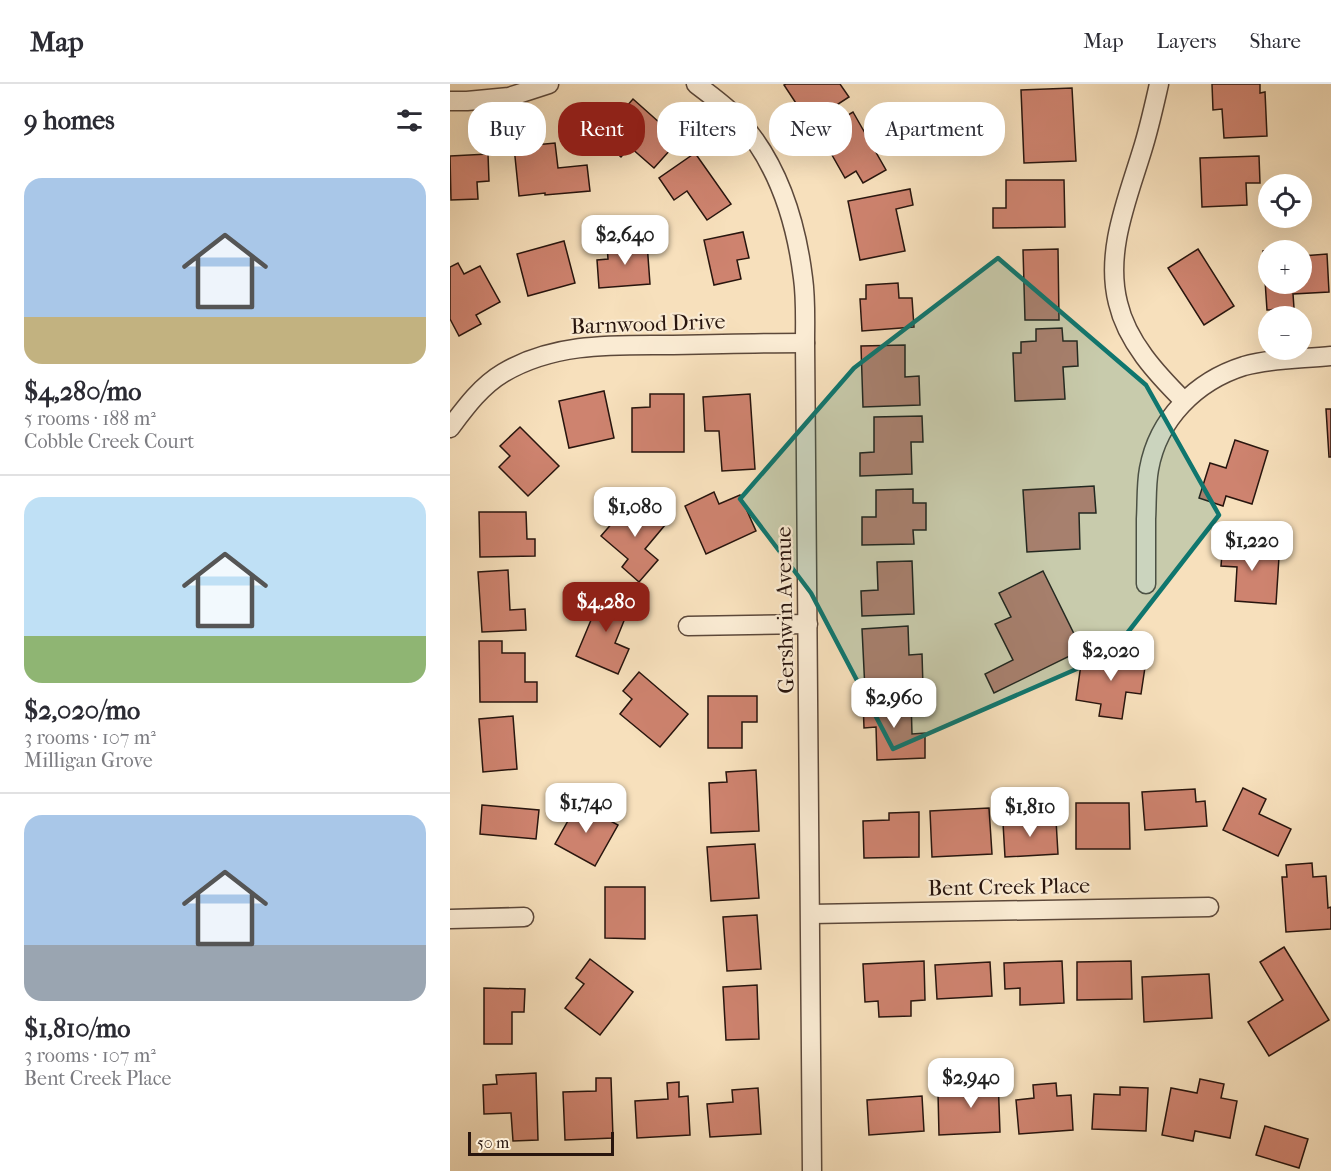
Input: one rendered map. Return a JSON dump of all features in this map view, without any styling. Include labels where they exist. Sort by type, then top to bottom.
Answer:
[{"type":"street","points":[[450,101],[509,97],[549,84]]},
{"type":"street","points":[[1159,84],[1148,131],[1120,223],[1115,247],[1114,274],[1118,303],[1128,331],[1157,374],[1184,401]]},
{"type":"street","name":"Gershwin Avenue","points":[[701,85],[737,118],[762,150],[781,188],[795,230],[803,280],[806,342],[812,1171]]},
{"type":"street","name":"Barnwood Drive","points":[[450,428],[471,399],[502,374],[532,358],[568,349],[604,345],[806,342]]},
{"type":"street","points":[[1146,584],[1149,469],[1156,445],[1169,421],[1184,401],[1202,385],[1245,366],[1331,356]]},
{"type":"street","points":[[688,626],[808,624]]},
{"type":"street","name":"Bent Creek Place","points":[[811,914],[1209,907]]},
{"type":"street","points":[[450,919],[524,917]]},
{"type":"highlighted area","points":[[998,258],[1146,385],[1219,515],[1111,654],[893,749],[811,593],[740,499],[854,368]]},
{"type":"building","points":[[840,84],[849,97],[841,102],[795,102],[784,85]]},
{"type":"building","points":[[1212,84],[1260,84],[1260,93],[1265,92],[1267,136],[1224,138],[1222,109],[1213,110]]},
{"type":"building","points":[[1072,88],[1076,161],[1024,163],[1021,90]]},
{"type":"building","points":[[645,110],[657,120],[657,156],[665,156],[654,168],[640,156],[645,156]]},
{"type":"building","points":[[852,113],[864,131],[864,156],[878,156],[886,170],[863,183],[856,171],[845,178],[833,156],[852,156]]},
{"type":"building","points":[[555,143],[558,168],[587,165],[590,191],[519,196],[515,156],[546,156],[546,144]]},
{"type":"building","points":[[450,156],[488,156],[489,181],[477,182],[478,199],[451,200]]},
{"type":"building","points":[[691,156],[697,156],[731,204],[707,220],[687,191],[674,200],[659,178]]},
{"type":"building","points":[[1259,156],[1258,183],[1246,183],[1247,205],[1202,207],[1200,158]]},
{"type":"building","points":[[1006,180],[1064,180],[1065,227],[993,228],[993,208],[1006,208]]},
{"type":"building","points":[[910,189],[913,205],[896,209],[905,251],[860,260],[848,201]]},
{"type":"building","points":[[743,232],[749,258],[737,260],[741,279],[714,285],[704,240]]},
{"type":"building","points":[[564,241],[575,283],[528,296],[517,254]]},
{"type":"building","points":[[647,243],[650,284],[599,288],[597,260],[608,259],[607,246]]},
{"type":"building","points":[[1058,249],[1059,320],[1025,320],[1023,250]]},
{"type":"building","points":[[1198,249],[1234,306],[1204,325],[1168,268]]},
{"type":"building","points":[[1327,254],[1329,292],[1312,293],[1312,255]]},
{"type":"building","points":[[458,263],[464,274],[480,266],[500,302],[476,315],[481,324],[459,336],[450,319],[450,267]]},
{"type":"building","points":[[898,283],[899,298],[912,298],[914,327],[862,331],[860,299],[866,299],[866,285]]},
{"type":"building","points":[[1266,294],[1293,294],[1294,306],[1267,306]]},
{"type":"building","points":[[1062,328],[1063,341],[1077,341],[1078,366],[1063,367],[1065,399],[1015,401],[1013,353],[1021,353],[1021,342],[1036,341],[1036,329]]},
{"type":"building","points":[[905,345],[905,377],[919,376],[920,405],[863,407],[861,346]]},
{"type":"building","points":[[604,391],[614,438],[569,448],[559,401]]},
{"type":"building","points":[[650,394],[684,394],[684,452],[632,452],[632,408],[650,407]]},
{"type":"building","points":[[750,394],[755,469],[722,471],[719,431],[705,431],[703,397]]},
{"type":"building","points":[[1326,409],[1331,409],[1331,457],[1329,457]]},
{"type":"building","points":[[922,416],[923,442],[911,442],[912,474],[860,476],[860,453],[874,452],[874,417]]},
{"type":"building","points":[[520,427],[559,466],[528,496],[499,467],[510,456],[500,446]]},
{"type":"building","points":[[1235,440],[1268,451],[1252,504],[1226,496],[1223,506],[1199,498],[1210,463],[1226,468]]},
{"type":"building","points":[[1094,486],[1096,513],[1079,513],[1080,549],[1027,552],[1023,490]]},
{"type":"building","points":[[913,489],[913,503],[926,503],[926,530],[913,530],[914,544],[862,545],[862,517],[876,517],[876,490]]},
{"type":"building","points":[[714,492],[719,504],[740,495],[756,531],[706,554],[685,506]]},
{"type":"building","points":[[633,499],[665,525],[645,549],[658,560],[639,582],[622,567],[628,559],[601,536]]},
{"type":"building","points":[[479,512],[526,512],[527,539],[535,539],[535,556],[480,557]]},
{"type":"building","points":[[1223,542],[1266,545],[1265,557],[1279,557],[1276,604],[1235,601],[1237,567],[1221,566]]},
{"type":"building","points":[[912,561],[914,614],[862,616],[861,591],[878,590],[877,562]]},
{"type":"building","points":[[508,570],[510,610],[525,609],[526,630],[482,632],[478,572]]},
{"type":"building","points":[[1043,571],[1082,650],[994,693],[985,674],[1013,660],[995,624],[1011,617],[999,593]]},
{"type":"building","points":[[604,589],[632,601],[615,643],[629,649],[618,674],[576,656]]},
{"type":"building","points":[[908,626],[909,655],[922,654],[923,687],[865,690],[862,629]]},
{"type":"building","points":[[479,641],[502,641],[502,653],[525,653],[525,682],[537,682],[537,702],[480,702]]},
{"type":"building","points":[[1119,650],[1147,654],[1141,694],[1126,692],[1122,719],[1099,716],[1101,704],[1076,700],[1082,657],[1117,662]]},
{"type":"building","points":[[639,672],[688,714],[660,747],[620,714],[632,699],[623,691]]},
{"type":"building","points":[[708,696],[757,696],[757,722],[742,722],[742,748],[708,748]]},
{"type":"building","points":[[911,698],[912,734],[925,733],[925,758],[877,760],[876,727],[864,728],[863,700]]},
{"type":"building","points":[[513,716],[517,769],[483,772],[479,719]]},
{"type":"building","points":[[756,770],[759,831],[711,833],[709,783],[727,782],[726,772]]},
{"type":"building","points":[[1243,788],[1266,799],[1259,814],[1291,829],[1278,856],[1223,830]]},
{"type":"building","points":[[1195,789],[1196,802],[1205,801],[1207,826],[1145,830],[1142,792]]},
{"type":"building","points":[[578,803],[618,825],[595,866],[555,844]]},
{"type":"building","points":[[1076,803],[1129,803],[1130,849],[1076,849]]},
{"type":"building","points":[[482,805],[539,810],[536,839],[480,834]]},
{"type":"building","points":[[989,808],[992,854],[932,857],[930,811]]},
{"type":"building","points":[[919,812],[919,857],[864,858],[863,821],[889,820],[889,813]]},
{"type":"building","points":[[1056,820],[1058,854],[1005,857],[1003,823]]},
{"type":"building","points":[[755,844],[759,898],[711,901],[707,847]]},
{"type":"building","points":[[1312,863],[1313,877],[1326,876],[1328,908],[1331,907],[1331,929],[1286,932],[1282,877],[1287,877],[1286,865]]},
{"type":"building","points":[[605,887],[645,887],[645,939],[605,938]]},
{"type":"building","points":[[757,915],[761,969],[727,971],[723,917]]},
{"type":"building","points":[[1284,947],[1329,1020],[1269,1056],[1248,1022],[1283,1000],[1260,962]]},
{"type":"building","points":[[590,959],[633,992],[600,1035],[565,1008],[584,984],[576,978]]},
{"type":"building","points":[[924,961],[925,1000],[911,1001],[911,1016],[879,1017],[878,1001],[865,1002],[863,964]]},
{"type":"building","points":[[1062,961],[1064,1003],[1020,1005],[1020,988],[1005,989],[1004,963]]},
{"type":"building","points":[[1131,961],[1132,999],[1077,1000],[1077,962]]},
{"type":"building","points":[[990,962],[992,996],[937,999],[935,965]]},
{"type":"building","points":[[1209,974],[1212,1018],[1144,1022],[1142,977]]},
{"type":"building","points":[[757,985],[759,1039],[726,1040],[723,987]]},
{"type":"building","points":[[484,988],[525,989],[524,1012],[512,1012],[512,1044],[484,1044]]},
{"type":"building","points":[[536,1073],[538,1140],[513,1141],[511,1113],[484,1114],[483,1085],[497,1084],[496,1075]]},
{"type":"building","points":[[998,1077],[1000,1132],[939,1135],[938,1093],[968,1092],[967,1079]]},
{"type":"building","points":[[596,1078],[611,1078],[613,1138],[565,1140],[563,1092],[596,1091]]},
{"type":"building","points":[[1200,1079],[1224,1084],[1221,1098],[1237,1101],[1230,1138],[1195,1131],[1193,1141],[1162,1135],[1171,1088],[1197,1093]]},
{"type":"building","points":[[679,1082],[679,1097],[688,1096],[690,1135],[637,1138],[635,1101],[668,1099],[667,1083]]},
{"type":"building","points":[[1056,1083],[1057,1096],[1071,1095],[1073,1130],[1019,1134],[1016,1100],[1034,1098],[1033,1085]]},
{"type":"building","points":[[1120,1087],[1148,1088],[1146,1131],[1092,1129],[1094,1094],[1120,1095]]},
{"type":"building","points":[[758,1088],[761,1134],[710,1137],[707,1104],[733,1102],[732,1090]]},
{"type":"building","points":[[922,1096],[924,1131],[869,1135],[867,1100]]},
{"type":"building","points":[[1265,1126],[1308,1139],[1299,1168],[1256,1155]]}]
